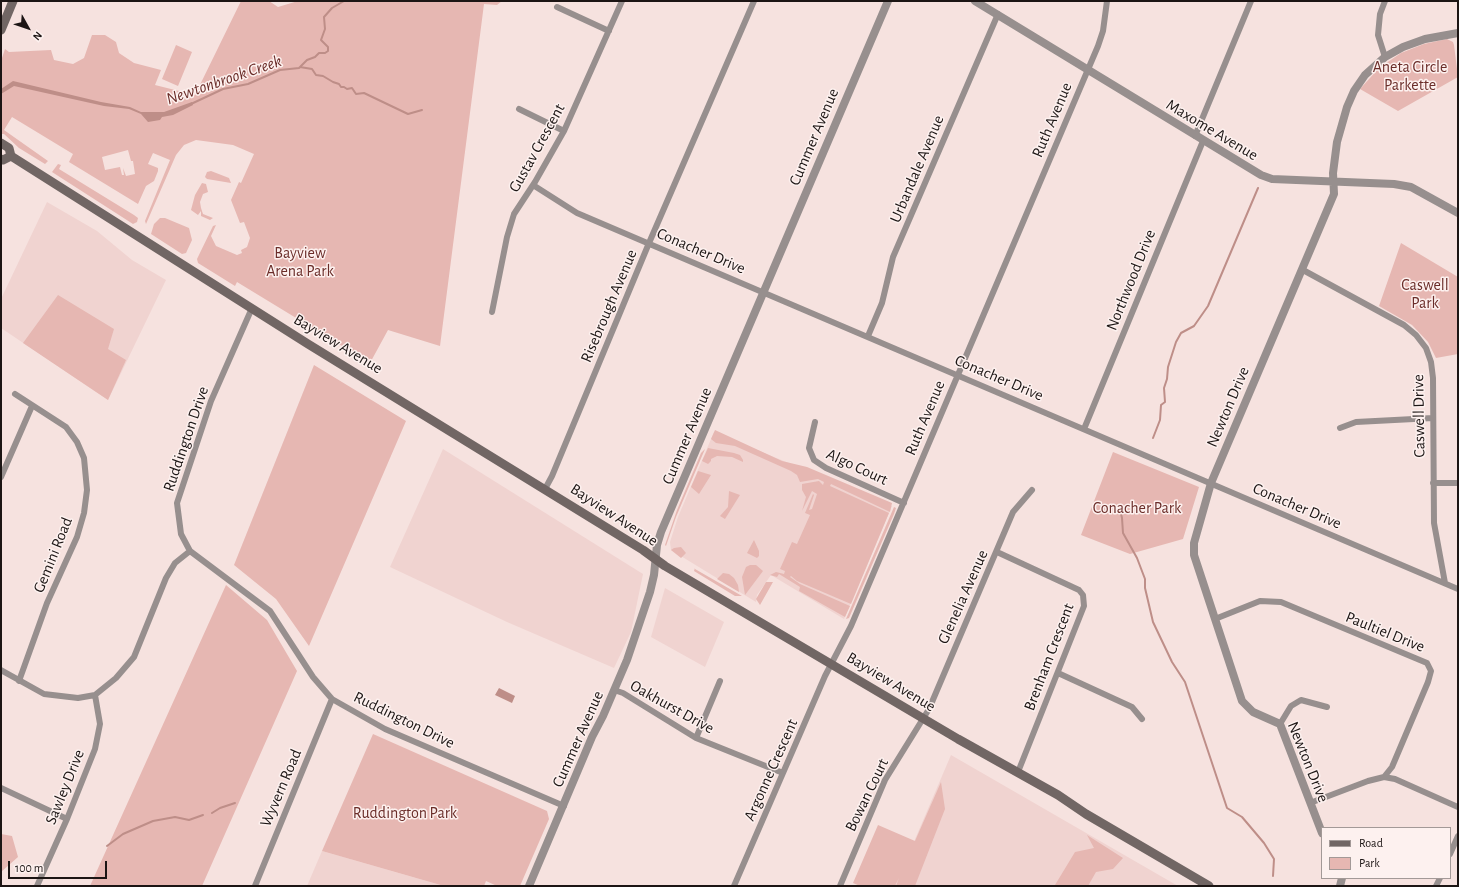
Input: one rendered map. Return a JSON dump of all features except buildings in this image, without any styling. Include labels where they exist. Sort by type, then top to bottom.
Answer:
[{"type":"main road","points":[[1,30],[12,1]]},
{"type":"main road","name":"Bayview Avenue","points":[[1,143],[9,148],[11,156],[252,308],[643,550],[655,559],[1209,886]]},
{"type":"main road","points":[[1,159],[3,160],[11,156]]},
{"type":"street","name":"Gustav Crescent","points":[[492,312],[507,237],[514,214],[533,186],[564,131],[622,1]]},
{"type":"street","name":"Risebrough Avenue","points":[[544,489],[552,476],[649,243],[754,1]]},
{"type":"street","name":"Cummer Avenue","points":[[529,886],[592,737],[628,660],[654,575],[657,545],[661,532],[888,1]]},
{"type":"street","name":"Maxome Avenue","points":[[975,1],[1261,176],[1272,179],[1394,184],[1411,187],[1458,213]]},
{"type":"street","name":"Ruth Avenue","points":[[832,664],[852,626],[1088,71],[1103,31],[1107,1]]},
{"type":"street","points":[[1195,136],[1251,1]]},
{"type":"street","points":[[1385,57],[1378,35],[1380,14],[1386,1]]},
{"type":"street","points":[[557,7],[609,30]]},
{"type":"street","name":"Urbandale Avenue","points":[[868,336],[882,303],[893,257],[998,14]]},
{"type":"street","name":"Newton Drive","points":[[1321,830],[1280,724],[1253,712],[1242,700],[1194,549],[1195,536],[1210,483],[1303,270],[1334,194],[1337,142],[1347,107],[1359,83],[1385,57],[1403,47],[1425,39],[1458,33]]},
{"type":"street","points":[[519,109],[564,131]]},
{"type":"street","name":"Northwood Drive","points":[[1084,429],[1203,141]]},
{"type":"street","name":"Conacher Drive","points":[[533,186],[577,213],[958,374],[1458,589]]},
{"type":"street","name":"Caswell Drive","points":[[1303,270],[1404,325],[1416,335],[1426,348],[1431,362],[1433,378],[1434,523],[1445,583]]},
{"type":"street","name":"Ruddington Drive","points":[[252,308],[212,401],[177,503],[181,534],[190,550],[270,611],[313,677],[332,699],[385,729],[564,806]]},
{"type":"street","name":"Gemini Road","points":[[15,394],[66,427],[77,442],[84,458],[87,490],[84,513],[77,537],[47,603],[19,681]]},
{"type":"street","points":[[1,477],[32,406]]},
{"type":"street","points":[[1340,428],[1356,422],[1433,418]]},
{"type":"street","name":"Algo Court","points":[[815,422],[809,448],[814,460],[826,468],[904,503]]},
{"type":"street","points":[[1433,483],[1458,483]]},
{"type":"street","name":"Glenelia Avenue","points":[[923,718],[929,710],[1013,512],[1032,490]]},
{"type":"street","points":[[1,670],[44,694],[78,698],[95,695],[116,678],[134,657],[166,578],[175,563],[190,550]]},
{"type":"street","name":"Brenham Crescent","points":[[996,552],[1079,590],[1083,595],[1084,606],[1018,772]]},
{"type":"street","name":"Paultiel Drive","points":[[1215,619],[1260,601],[1281,602],[1427,663],[1431,671],[1428,682],[1392,767],[1384,777]]},
{"type":"street","name":"Argonne Crescent","points":[[734,886],[832,664]]},
{"type":"street","points":[[1058,673],[1132,707],[1142,720]]},
{"type":"street","points":[[696,738],[720,681]]},
{"type":"street","name":"Oakhurst Drive","points":[[614,690],[622,693],[696,738],[784,773]]},
{"type":"street","name":"Sawley Drive","points":[[37,886],[67,819],[95,749],[100,724],[95,695]]},
{"type":"street","name":"Wyvern Road","points":[[255,886],[332,699]]},
{"type":"street","points":[[1280,724],[1291,706],[1301,700],[1328,707]]},
{"type":"street","name":"Bowan Court","points":[[840,886],[885,780],[923,718]]},
{"type":"street","points":[[1310,803],[1368,781],[1384,777],[1395,779],[1458,807]]},
{"type":"street","points":[[1,788],[67,819]]},
{"type":"street","points":[[1451,852],[1458,836]]},
{"type":"shaded area","points":[[13,81],[101,102],[130,107],[141,112],[164,112],[192,102],[193,105],[173,115],[162,117],[160,120],[148,122],[141,114],[129,109],[104,106],[14,86],[1,94],[1,89]]},
{"type":"shaded area","points":[[47,202],[97,231],[132,260],[166,280],[108,400],[1,328],[1,299]]},
{"type":"shaded area","points":[[714,432],[892,506],[844,619],[771,575],[757,595],[756,602],[671,550],[670,542],[678,517]]},
{"type":"shaded area","points":[[443,449],[643,574],[631,632],[614,668],[507,622],[390,567]]},
{"type":"shaded area","points":[[665,588],[724,622],[705,667],[651,637]]},
{"type":"shaded area","points":[[499,688],[515,696],[512,703],[495,695]]},
{"type":"shaded area","points":[[951,755],[1178,886],[895,886]]},
{"type":"shaded area","points":[[322,851],[444,886],[307,886]]},
{"type":"green space","name":"Bayview Arena Park","points":[[241,1],[269,1],[278,7],[298,1],[502,1],[497,5],[484,4],[440,346],[388,330],[370,363],[237,282],[235,286],[198,263],[197,259],[213,226],[216,225],[211,236],[216,246],[237,255],[242,253],[241,250],[247,247],[250,238],[244,222],[240,223],[231,200],[239,182],[241,183],[254,154],[233,145],[196,140],[184,145],[176,155],[146,224],[145,221],[170,160],[153,153],[148,164],[158,168],[158,171],[154,181],[146,186],[138,204],[69,162],[73,154],[12,117],[4,130],[48,161],[45,164],[19,148],[4,134],[1,134],[1,61],[5,49],[9,52],[51,50],[54,60],[73,64],[84,58],[92,35],[105,35],[116,42],[119,53],[134,63],[161,70],[155,85],[195,95]],"holes":[[[128,150],[131,161],[133,161],[135,174],[126,176],[123,168],[124,175],[122,175],[120,167],[105,170],[102,157]]]},
{"type":"green space","name":"Aneta Circle Parkette","points":[[1447,39],[1453,42],[1454,45],[1458,77],[1398,111],[1360,89],[1379,68],[1401,53],[1424,44]]},
{"type":"green space","points":[[176,45],[192,52],[178,86],[162,79]]},
{"type":"green space","points":[[58,164],[61,165],[59,169],[134,215],[138,218],[137,222],[133,224],[52,172]]},
{"type":"green space","points":[[211,171],[229,178],[231,183],[207,179],[205,177],[207,172]]},
{"type":"green space","points":[[202,183],[206,184],[208,192],[203,194],[200,202],[201,208],[203,214],[213,218],[210,220],[201,216],[201,211],[198,215],[191,210],[195,195]]},
{"type":"green space","points":[[160,218],[165,218],[189,228],[192,240],[186,253],[182,254],[151,234],[154,224]]},
{"type":"green space","name":"Caswell Park","points":[[1401,243],[1458,277],[1458,354],[1436,358],[1428,342],[1412,325],[1379,306]]},
{"type":"green space","points":[[58,295],[114,329],[108,349],[126,360],[108,400],[23,343]]},
{"type":"green space","points":[[314,365],[406,421],[309,646],[276,599],[234,565]]},
{"type":"green space","points":[[715,430],[782,461],[807,467],[892,503],[890,512],[831,484],[830,486],[889,513],[851,604],[797,581],[791,576],[790,577],[800,584],[850,606],[845,617],[799,591],[800,587],[779,574],[777,577],[770,575],[776,572],[784,574],[785,571],[780,569],[792,542],[797,544],[810,515],[805,513],[813,494],[814,495],[809,510],[812,509],[817,494],[812,491],[802,511],[806,497],[802,490],[802,484],[819,481],[823,485],[824,482],[818,479],[800,482],[797,475],[791,471],[735,446],[716,443],[711,439]]},
{"type":"green space","points":[[708,448],[740,455],[743,462],[732,457],[717,456],[711,459],[708,464],[702,461]]},
{"type":"green space","points":[[705,449],[676,517],[666,546],[665,545],[677,510],[701,453]]},
{"type":"green space","name":"Conacher Park","points":[[1113,452],[1199,487],[1183,539],[1130,554],[1081,535]]},
{"type":"green space","points":[[698,471],[711,475],[699,494],[691,487]]},
{"type":"green space","points":[[729,491],[740,495],[725,519],[720,516],[728,507]]},
{"type":"green space","points":[[894,507],[896,508],[894,514],[849,618],[846,619]]},
{"type":"green space","points":[[754,540],[759,551],[759,556],[757,558],[747,553]]},
{"type":"green space","points":[[681,547],[686,553],[681,558],[671,550]]},
{"type":"green space","points":[[756,565],[763,571],[745,595],[742,577],[746,567]]},
{"type":"green space","points":[[695,568],[742,596],[735,596],[694,571]]},
{"type":"green space","points":[[723,573],[729,574],[734,578],[738,585],[739,592],[717,579]]},
{"type":"green space","points":[[766,582],[773,582],[760,605],[756,599]]},
{"type":"green space","points":[[226,585],[267,620],[297,671],[202,886],[90,886]]},
{"type":"green space","name":"Ruddington Park","points":[[373,734],[547,811],[549,819],[520,886],[497,886],[486,881],[484,886],[444,886],[322,851]]},
{"type":"green space","points":[[941,782],[945,809],[915,886],[896,886],[899,878],[895,886],[860,886],[853,883],[878,825],[915,841]]},
{"type":"green space","points":[[1,834],[12,836],[18,857],[1,872]]},
{"type":"green space","points":[[1087,835],[1123,858],[1113,869],[1096,872],[1088,886],[1055,885],[1075,852],[1094,848]]},
{"type":"waterway","name":"Newtonbrook Creek","points":[[191,104],[223,89],[248,84],[280,70],[299,68],[307,60],[315,57],[319,53],[325,53],[328,51],[328,47],[321,40],[325,29],[324,17],[332,8],[344,1]]},
{"type":"waterway","points":[[300,67],[312,69],[316,75],[323,76],[339,84],[341,87],[347,89],[352,88],[356,94],[364,93],[408,114],[422,110]]},
{"type":"waterway","points":[[1153,438],[1160,420],[1161,405],[1165,402],[1164,388],[1167,379],[1168,367],[1176,342],[1181,333],[1194,326],[1208,306],[1258,188]]},
{"type":"waterway","points":[[1119,505],[1123,533],[1137,558],[1145,579],[1145,588],[1153,622],[1172,662],[1185,682],[1227,808],[1242,817],[1264,843],[1274,859],[1273,876]]},
{"type":"waterway","points":[[212,813],[220,808],[235,803]]},
{"type":"waterway","points":[[107,846],[123,834],[153,821],[175,817],[189,820],[203,815]]}]
